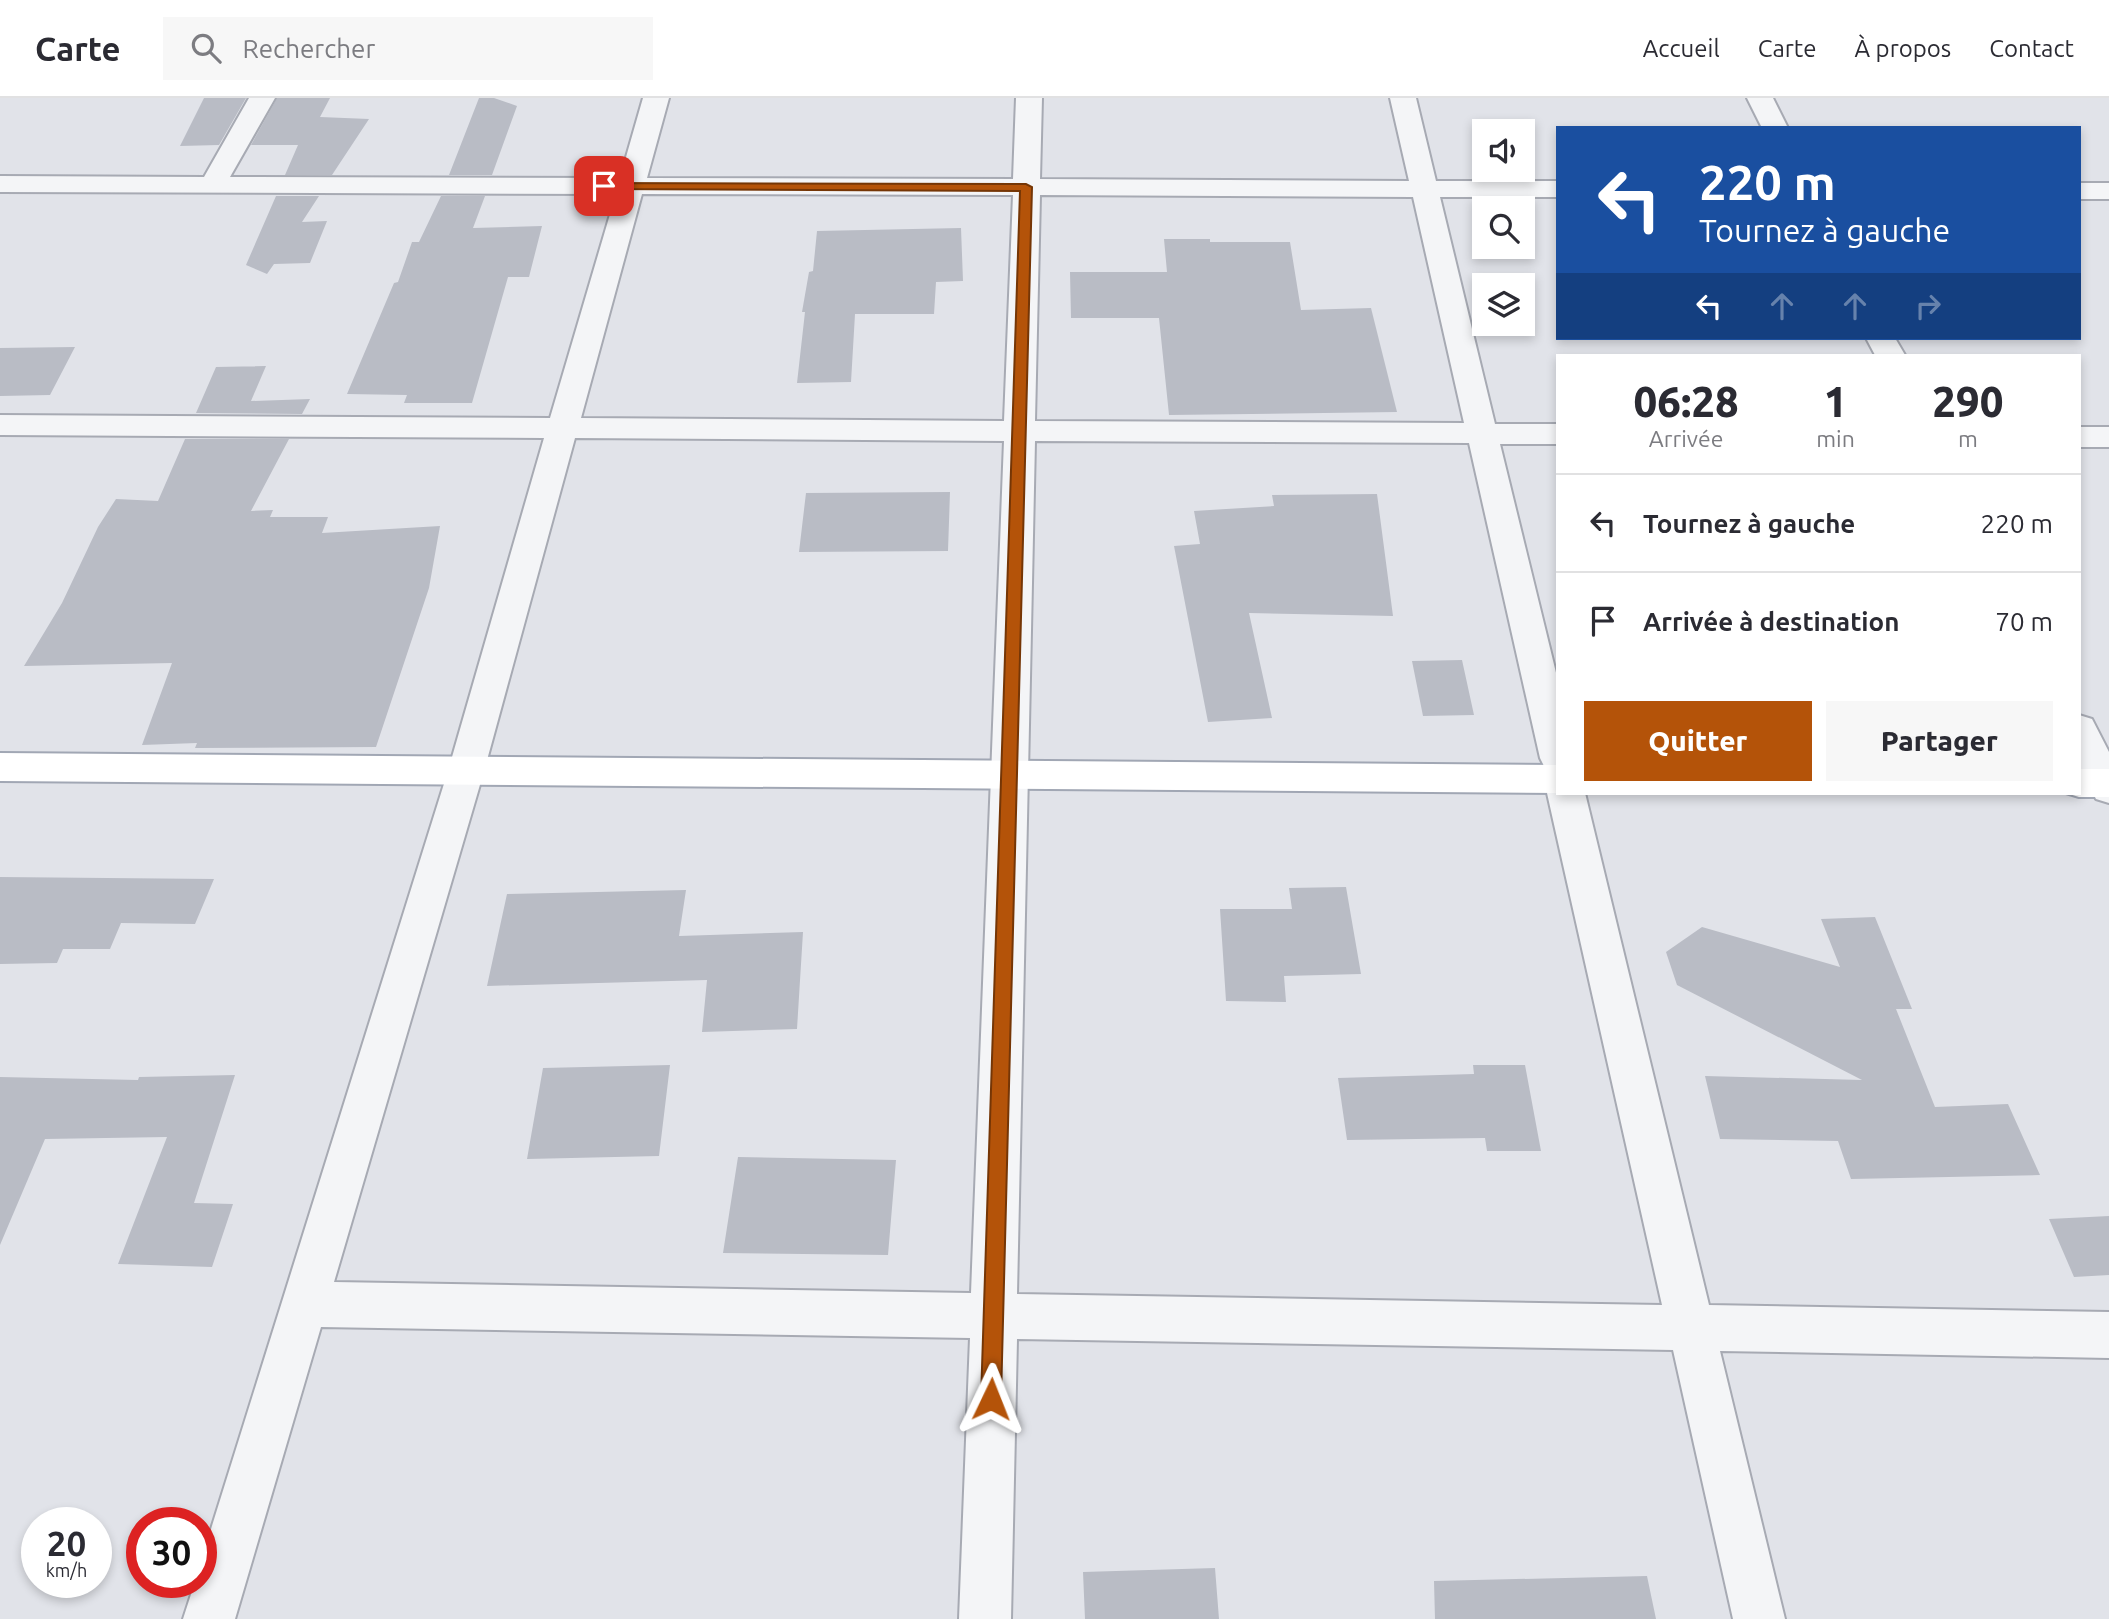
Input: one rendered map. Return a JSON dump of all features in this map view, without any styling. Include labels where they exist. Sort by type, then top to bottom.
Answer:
[{"type":"main road","points":[[0,767],[1556,779]]},
{"type":"street","points":[[213,184],[262,98]]},
{"type":"street","points":[[209,1619],[466,771],[656,98]]},
{"type":"street","points":[[985,1619],[1028,98]]},
{"type":"street","points":[[1403,98],[1556,750]]},
{"type":"street","points":[[1760,98],[1774,126]]},
{"type":"street","points":[[0,184],[1556,189]]},
{"type":"street","points":[[2081,191],[2109,191]]},
{"type":"street","points":[[0,425],[1556,434]]},
{"type":"street","points":[[2081,437],[2109,438]]},
{"type":"street","points":[[2081,734],[2101,784]]},
{"type":"street","points":[[1566,795],[1759,1619]]},
{"type":"street","points":[[304,1304],[2109,1335]]},
{"type":"building","points":[[204,98],[246,98],[219,145],[180,146]]},
{"type":"building","points":[[277,98],[330,98],[320,117],[369,119],[332,175],[285,175],[298,145],[251,145]]},
{"type":"building","points":[[479,98],[494,98],[517,106],[492,175],[449,175]]},
{"type":"building","points":[[276,196],[319,196],[302,222],[327,221],[310,263],[274,264],[267,274],[246,265]]},
{"type":"building","points":[[441,196],[485,196],[473,228],[542,226],[529,277],[508,277],[472,403],[404,403],[407,395],[347,394],[394,283],[398,282],[412,242],[419,242]]},
{"type":"building","points":[[961,228],[963,281],[936,282],[934,314],[855,314],[851,382],[797,383],[805,312],[802,312],[809,272],[813,271],[817,231]]},
{"type":"building","points":[[1164,239],[1290,242],[1301,310],[1371,308],[1397,412],[1169,415],[1159,318],[1071,318],[1070,272],[1167,272]]},
{"type":"building","points":[[75,347],[50,395],[0,396],[0,348]]},
{"type":"building","points":[[266,366],[251,401],[310,399],[302,414],[196,413],[216,367]]},
{"type":"building","points":[[185,439],[289,439],[251,511],[273,510],[270,517],[328,517],[322,533],[440,526],[429,588],[376,747],[195,748],[197,743],[142,745],[172,663],[24,666],[62,603],[98,527],[116,499],[158,501]]},
{"type":"building","points":[[950,492],[948,551],[799,552],[806,493]]},
{"type":"building","points":[[1377,494],[1393,616],[1249,613],[1272,718],[1208,722],[1174,546],[1200,544],[1194,511],[1274,506],[1272,495]]},
{"type":"building","points":[[1462,660],[1474,715],[1423,716],[1412,661]]},
{"type":"building","points":[[0,877],[214,879],[195,924],[121,923],[110,949],[63,949],[57,963],[0,964]]},
{"type":"building","points":[[1346,887],[1361,974],[1284,976],[1286,1002],[1226,1001],[1220,909],[1292,909],[1289,888]]},
{"type":"building","points":[[686,890],[679,936],[803,932],[797,1029],[702,1032],[707,980],[487,986],[507,894]]},
{"type":"building","points":[[1875,917],[1912,1009],[1896,1009],[1935,1107],[2008,1104],[2040,1175],[1851,1179],[1838,1141],[1720,1139],[1705,1076],[1862,1080],[1677,985],[1666,952],[1702,927],[1840,967],[1821,919]]},
{"type":"building","points":[[670,1065],[659,1156],[527,1159],[543,1068]]},
{"type":"building","points":[[1473,1065],[1525,1065],[1541,1151],[1487,1151],[1485,1138],[1347,1140],[1338,1078],[1474,1074]]},
{"type":"building","points":[[235,1075],[194,1203],[233,1204],[212,1267],[118,1264],[167,1137],[45,1139],[0,1245],[0,1077],[138,1080],[139,1077]]},
{"type":"building","points":[[738,1157],[896,1160],[888,1255],[723,1253]]},
{"type":"building","points":[[2109,1216],[2109,1275],[2074,1277],[2049,1219]]},
{"type":"building","points":[[1215,1568],[1219,1619],[1085,1619],[1083,1572]]},
{"type":"building","points":[[1647,1576],[1656,1619],[1435,1619],[1434,1581]]},
{"type":"route","points":[[604,186],[1026,187],[991,1399]]}]
